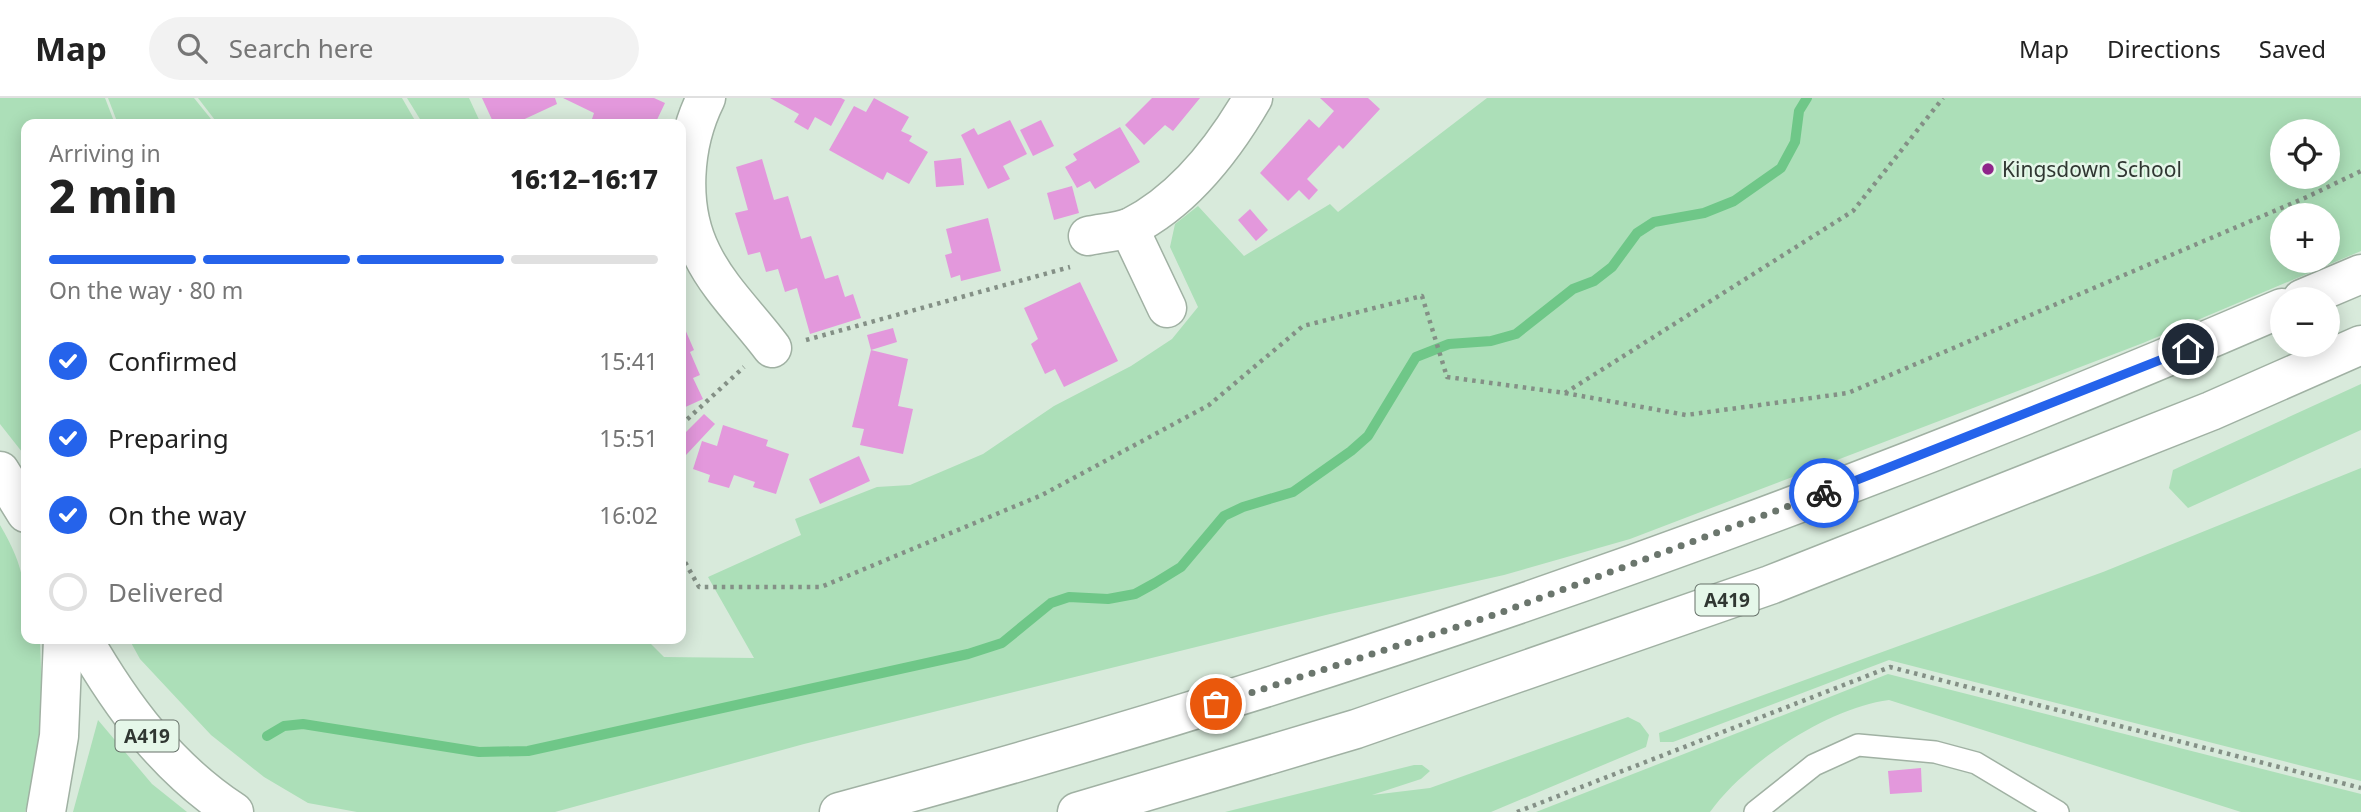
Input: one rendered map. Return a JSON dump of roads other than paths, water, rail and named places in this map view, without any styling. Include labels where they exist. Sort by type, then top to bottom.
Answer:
[{"type":"main road","points":[[706,98],[691,136],[687,168],[687,197],[693,228],[701,253],[716,277],[772,348]]},
{"type":"main road","points":[[1088,236],[1129,228],[1174,195],[1203,169],[1236,127],[1253,98]]},
{"type":"main road","points":[[1129,228],[1167,307]]},
{"type":"main road","points":[[2330,287],[2361,274]]},
{"type":"main road","points":[[839,812],[1084,745],[1497,614],[1931,453],[2270,313]]},
{"type":"main road","name":"A419","points":[[1077,812],[1356,729],[1770,585],[2211,411],[2361,345]]},
{"type":"main road","points":[[0,471],[21,505]]},
{"type":"main road","points":[[46,812],[59,736],[63,644]]},
{"type":"main road","name":"A419","points":[[86,644],[111,686],[157,747],[186,775],[234,812]]},
{"type":"lane","points":[[1755,812],[1814,765],[1858,744],[1935,752],[1976,763],[2058,812]]},
{"type":"waterway","points":[[267,736],[284,726],[303,724],[479,752],[528,751],[968,654],[1002,643],[1051,603],[1069,597],[1108,599],[1135,594],[1181,567],[1224,516],[1243,507],[1293,492],[1351,451],[1368,436],[1416,357],[1449,344],[1491,341],[1516,334],[1573,289],[1594,281],[1612,267],[1637,233],[1654,222],[1704,213],[1734,201],[1781,168],[1795,142],[1799,111],[1807,98]]},
{"type":"place","name":"Kingsdown School","points":[[1988,169]]}]
